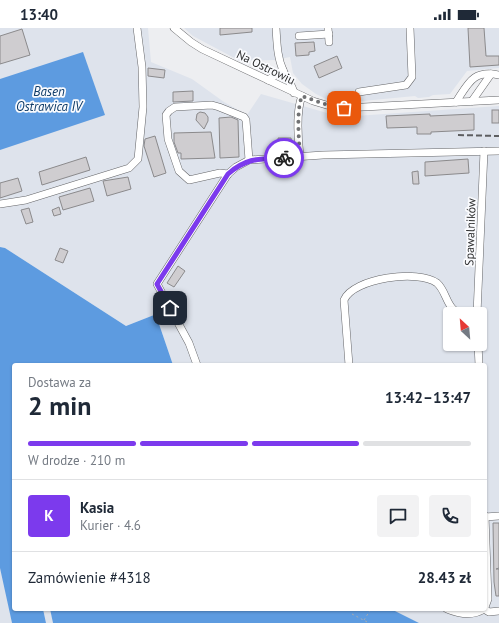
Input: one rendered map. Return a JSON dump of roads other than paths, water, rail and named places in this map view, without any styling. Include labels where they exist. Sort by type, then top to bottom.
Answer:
[{"type":"street","points":[[0,204],[26,200],[130,168],[138,160],[143,107],[142,66],[137,28]]},
{"type":"street","name":"Na Ostrowiu","points":[[174,28],[202,49],[294,93],[333,107],[344,108],[499,100]]},
{"type":"street","points":[[276,28],[279,59],[294,93]]},
{"type":"street","points":[[359,92],[406,85],[412,77],[410,28]]},
{"type":"street","points":[[300,36],[328,31],[329,42]]},
{"type":"street","points":[[268,80],[283,70]]},
{"type":"street","points":[[456,102],[472,78],[491,74],[499,75]]},
{"type":"street","points":[[472,101],[491,74]]},
{"type":"street","points":[[300,156],[298,140],[300,102],[302,96]]},
{"type":"street","points":[[228,174],[220,173],[189,180],[179,171],[168,138],[166,115],[169,111],[175,107],[212,105],[244,117],[246,120],[249,160]]},
{"type":"street","name":"Spawalników","points":[[477,307],[484,151]]},
{"type":"street","points":[[196,363],[188,343],[157,284],[228,174],[236,167],[249,160],[300,156],[499,151]]},
{"type":"street","points":[[349,363],[344,300],[346,295],[355,288],[379,280],[400,276],[425,278],[437,283],[451,307]]},
{"type":"street","points":[[478,351],[479,363]]},
{"type":"street","points":[[487,517],[499,516]]},
{"type":"street","points":[[487,572],[487,601]]},
{"type":"street","points":[[487,610],[489,612],[499,611]]},
{"type":"street","points":[[452,611],[468,614],[478,613],[480,611]]},
{"type":"water","name":"Basen Ostrawica IV","points":[[83,52],[105,115],[0,150],[0,79]]},
{"type":"water","points":[[0,247],[5,248],[126,326],[154,315],[159,324],[172,363],[12,363],[12,611],[43,611],[46,623],[12,623],[0,568]]},
{"type":"water","points":[[50,611],[395,611],[419,623],[53,623]]},
{"type":"railway","points":[[458,135],[499,136]]}]
